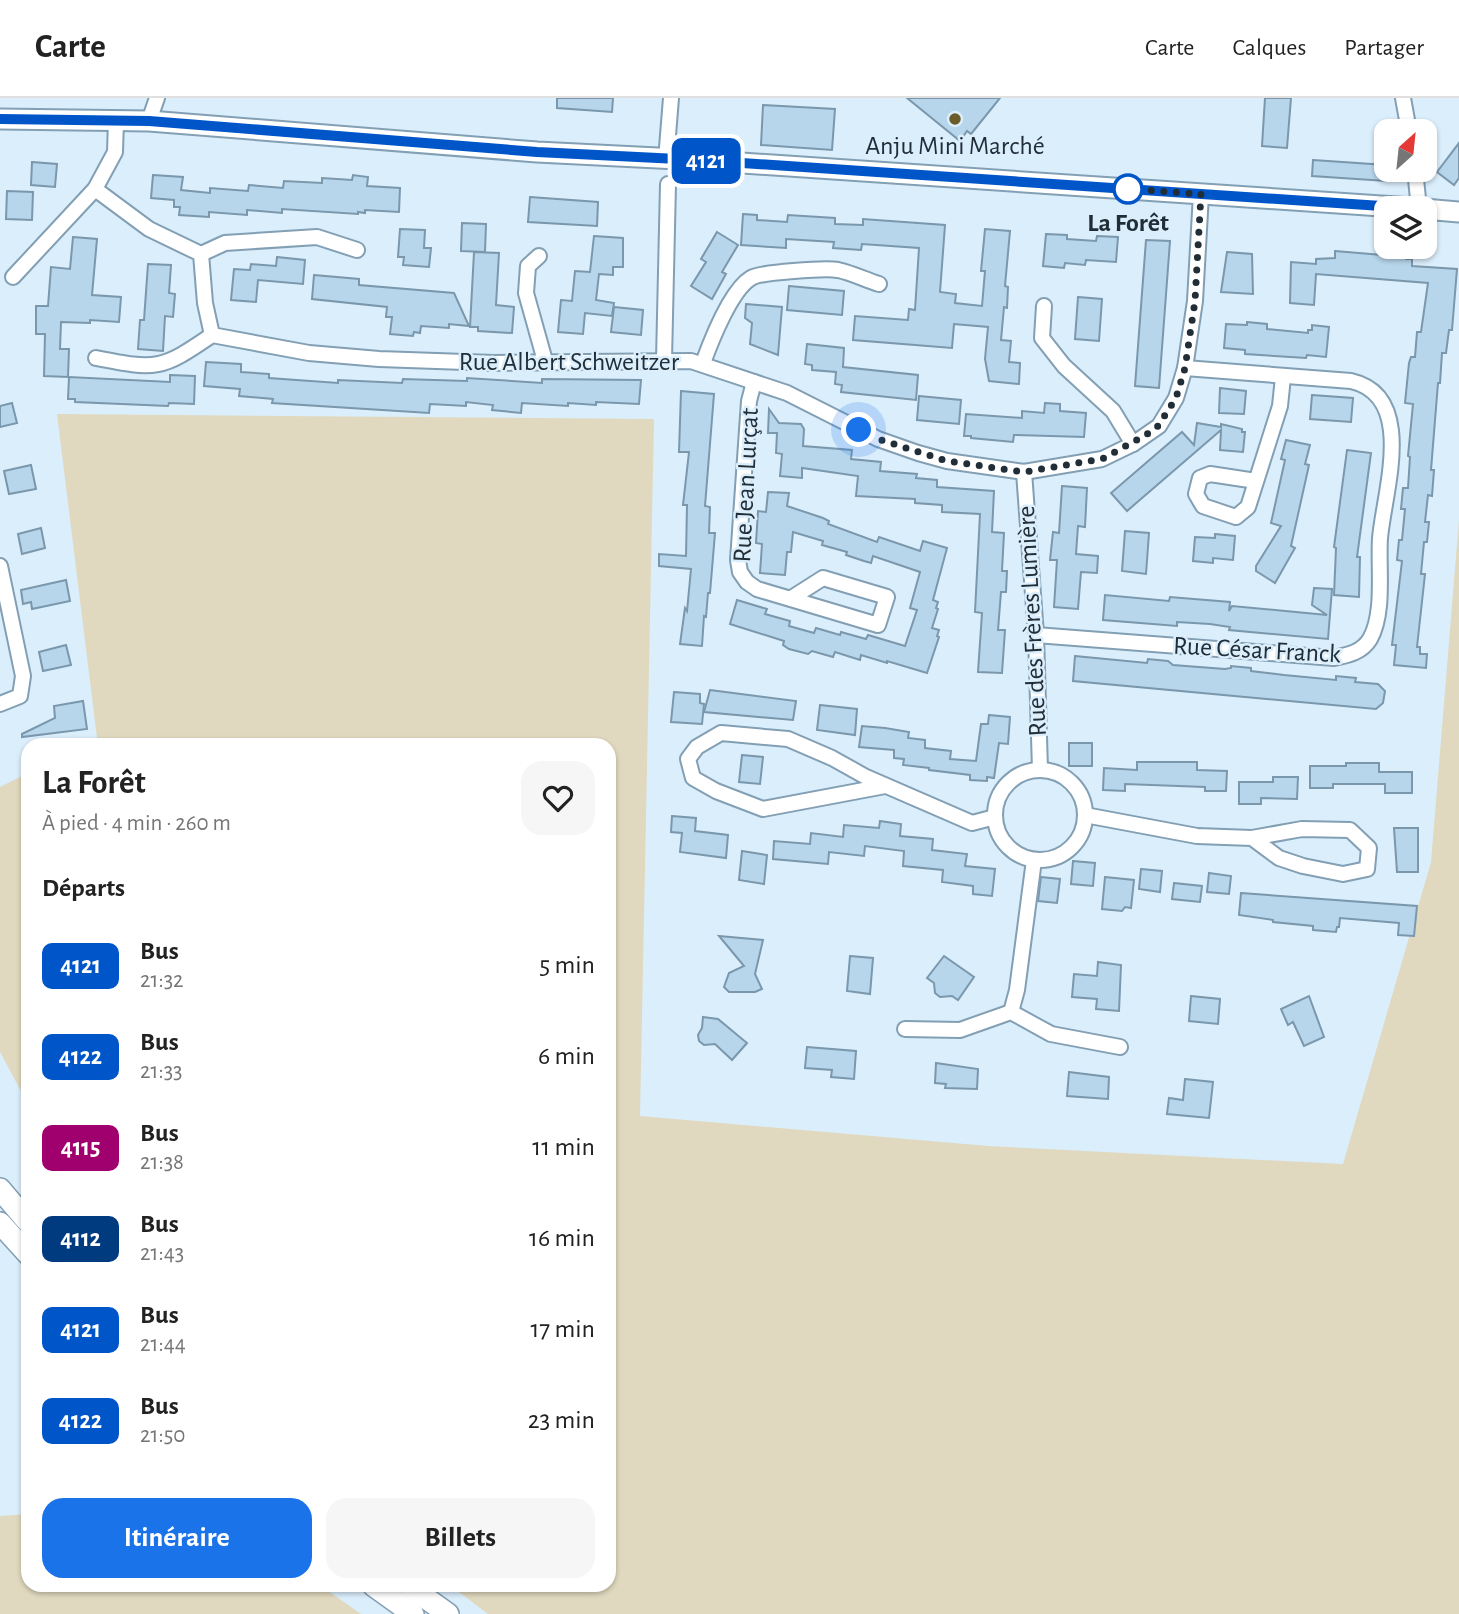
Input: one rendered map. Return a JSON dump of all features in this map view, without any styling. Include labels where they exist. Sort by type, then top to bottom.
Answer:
[{"type":"main road","points":[[0,119],[149,121],[537,152],[698,160],[1374,206]]},
{"type":"main road","points":[[1437,210],[1459,212]]},
{"type":"main road","points":[[0,1189],[21,1214]]},
{"type":"main road","points":[[0,1223],[21,1246]]},
{"type":"main road","points":[[382,1592],[413,1614]]},
{"type":"main road","points":[[417,1592],[448,1614]]},
{"type":"street","points":[[149,121],[157,98]]},
{"type":"street","points":[[666,160],[671,98]]},
{"type":"street","points":[[1403,98],[1407,119]]},
{"type":"street","points":[[12,277],[95,189],[115,152],[116,120]]},
{"type":"street","points":[[664,360],[668,184]]},
{"type":"street","points":[[95,189],[149,229],[201,254]]},
{"type":"street","name":"Rue Albert Schweitzer","points":[[212,335],[309,354],[379,359],[495,363],[664,360],[702,363],[787,393],[878,439],[918,453],[947,461],[1024,472],[1102,459],[1133,444],[1158,426],[1176,398],[1185,368],[1195,301],[1201,194]]},
{"type":"street","points":[[201,254],[225,243],[317,237],[357,250]]},
{"type":"street","points":[[96,358],[130,365],[159,365],[175,360],[212,335],[205,303],[201,254]]},
{"type":"street","points":[[539,256],[528,266],[526,293],[545,361]]},
{"type":"street","points":[[702,363],[716,328],[741,286],[752,276],[836,270],[879,284]]},
{"type":"street","points":[[1044,306],[1042,338],[1064,366],[1113,411],[1133,444]]},
{"type":"street","points":[[1185,368],[1283,377],[1280,407],[1256,481]]},
{"type":"street","name":"Rue César Franck","points":[[1036,635],[1334,658],[1355,654],[1370,640],[1377,622],[1380,537],[1393,450],[1388,414],[1376,392],[1365,384],[1283,377]]},
{"type":"street","name":"Rue Jean Lurçat","points":[[754,383],[749,401],[738,559],[740,572],[747,582],[757,589],[790,599],[878,625],[887,597],[823,578],[790,599]]},
{"type":"street","name":"Rue des Frères Lumière","points":[[1024,472],[1036,635],[1040,770]]},
{"type":"street","points":[[0,566],[23,676],[20,696],[0,704]]},
{"type":"street","points":[[885,786],[763,809],[716,791],[693,778],[688,759],[697,747],[721,733],[788,739],[885,786],[972,823],[995,817]]},
{"type":"street","points":[[1040,770],[1056,773],[1074,785],[1082,798],[1085,815],[1083,831],[1066,852],[1050,859],[1034,860],[1009,848],[998,832],[995,817],[997,802],[1004,788],[1020,775],[1040,770]]},
{"type":"street","points":[[1085,815],[1197,836],[1252,838],[1302,829],[1350,830],[1369,848],[1367,869],[1343,874],[1303,866],[1279,858],[1252,838]]},
{"type":"street","points":[[1011,1012],[1017,990],[1034,860]]},
{"type":"street","points":[[905,1030],[960,1030],[1011,1012],[1051,1034],[1120,1047]]},
{"type":"shaded area","points":[[57,414],[654,419],[640,1116],[988,1146],[1343,1164],[1431,862],[1459,520],[1459,1614],[488,1614],[459,1592],[616,1592],[616,738],[97,738]]},
{"type":"shaded area","points":[[21,776],[21,1091],[0,1052],[0,787]]},
{"type":"shaded area","points":[[21,1514],[21,1592],[330,1592],[361,1614],[0,1614],[0,1516]]},
{"type":"building","points":[[557,98],[613,98],[612,112],[557,108]]},
{"type":"building","points":[[907,98],[1000,98],[971,134],[967,131],[960,141]]},
{"type":"building","points":[[1265,98],[1291,98],[1287,148],[1262,146]]},
{"type":"building","points":[[763,105],[835,109],[832,150],[761,145]]},
{"type":"building","points":[[1459,143],[1459,178],[1454,185],[1437,172]]},
{"type":"building","points":[[1313,160],[1374,164],[1374,180],[1312,176]]},
{"type":"building","points":[[32,162],[57,164],[55,187],[31,185]]},
{"type":"building","points":[[153,175],[183,177],[181,190],[210,193],[210,188],[248,191],[249,185],[283,188],[284,181],[322,183],[322,178],[352,180],[353,175],[368,177],[367,186],[400,188],[399,212],[365,210],[365,213],[358,214],[282,209],[282,213],[247,210],[247,215],[209,212],[209,217],[179,215],[180,207],[174,207],[174,200],[151,198]]},
{"type":"building","points":[[7,191],[33,192],[32,220],[6,219]]},
{"type":"building","points":[[530,197],[598,202],[597,226],[528,222]]},
{"type":"building","points":[[743,214],[757,215],[757,220],[787,222],[788,215],[835,218],[835,224],[863,225],[863,219],[945,225],[940,292],[956,294],[955,303],[982,306],[985,271],[981,271],[985,229],[1010,231],[1005,286],[1008,287],[1007,308],[1004,307],[1001,340],[1011,341],[1009,362],[1020,363],[1019,384],[989,381],[985,359],[988,327],[954,324],[952,348],[853,340],[855,316],[908,320],[909,309],[915,310],[919,248],[862,244],[861,250],[833,248],[834,242],[786,239],[786,248],[741,245]]},
{"type":"building","points":[[462,223],[486,224],[485,252],[461,251]]},
{"type":"building","points":[[400,229],[425,230],[424,248],[431,248],[429,267],[403,265],[404,257],[398,257]]},
{"type":"building","points":[[717,232],[738,245],[722,272],[726,274],[712,299],[691,286],[706,262],[701,259]]},
{"type":"building","points":[[1046,234],[1096,241],[1097,236],[1118,237],[1116,262],[1086,260],[1085,265],[1065,263],[1064,268],[1043,266]]},
{"type":"building","points":[[594,236],[623,238],[623,267],[613,267],[613,275],[599,274],[596,300],[614,303],[612,316],[585,313],[583,334],[558,332],[561,300],[572,301],[575,271],[590,272]]},
{"type":"building","points":[[73,237],[97,239],[92,295],[121,297],[119,322],[61,322],[60,349],[69,349],[68,377],[44,376],[45,334],[36,334],[36,306],[48,306],[51,267],[70,269]]},
{"type":"building","points":[[1146,240],[1170,241],[1159,388],[1135,386]]},
{"type":"building","points":[[1335,251],[1374,254],[1374,259],[1412,259],[1412,266],[1457,269],[1452,330],[1449,330],[1446,353],[1442,353],[1438,383],[1431,470],[1434,470],[1432,496],[1428,495],[1425,522],[1429,522],[1427,542],[1424,542],[1421,574],[1425,574],[1417,647],[1420,647],[1420,654],[1427,654],[1426,668],[1394,665],[1396,645],[1392,645],[1402,561],[1397,560],[1405,509],[1401,509],[1403,488],[1408,488],[1413,404],[1405,403],[1409,363],[1411,357],[1415,357],[1417,332],[1421,332],[1428,283],[1316,274],[1314,305],[1290,303],[1291,262],[1316,264],[1316,259],[1335,258]]},
{"type":"building","points":[[474,252],[499,253],[496,305],[514,307],[512,333],[478,331],[478,327],[470,327]]},
{"type":"building","points":[[1227,252],[1252,254],[1253,294],[1221,292]]},
{"type":"building","points":[[277,257],[305,260],[303,284],[258,280],[256,302],[231,300],[234,269],[250,270],[251,264],[276,266]]},
{"type":"building","points":[[148,264],[171,265],[169,293],[175,294],[173,317],[165,316],[163,351],[138,349],[140,320],[144,320]]},
{"type":"building","points":[[314,275],[359,279],[359,285],[454,293],[469,326],[421,326],[420,333],[414,332],[413,336],[390,334],[392,317],[386,317],[387,307],[312,299]]},
{"type":"building","points":[[789,286],[844,291],[842,315],[787,310]]},
{"type":"building","points":[[1078,297],[1102,299],[1099,341],[1075,339]]},
{"type":"building","points":[[746,304],[782,307],[778,355],[750,344],[752,323],[745,318]]},
{"type":"building","points":[[614,307],[643,310],[641,335],[611,332]]},
{"type":"building","points":[[1247,322],[1267,324],[1267,329],[1308,333],[1308,330],[1312,330],[1312,325],[1329,327],[1326,357],[1245,354],[1245,350],[1224,348],[1226,324],[1247,325]]},
{"type":"building","points":[[807,344],[844,348],[843,367],[918,375],[916,400],[841,392],[842,385],[835,384],[836,372],[812,370],[812,365],[805,364]]},
{"type":"building","points":[[206,362],[241,364],[241,372],[269,374],[269,378],[338,383],[338,380],[402,383],[403,379],[467,381],[467,378],[542,383],[542,379],[641,380],[639,404],[596,402],[596,405],[568,403],[568,406],[522,403],[521,413],[492,410],[493,405],[466,402],[466,406],[430,404],[429,413],[272,403],[273,399],[239,396],[240,389],[204,386]]},
{"type":"building","points":[[170,375],[195,376],[194,404],[169,403],[168,406],[75,402],[75,399],[68,399],[69,377],[170,382]]},
{"type":"building","points":[[1220,388],[1246,391],[1244,414],[1219,413]]},
{"type":"building","points":[[681,391],[714,394],[705,506],[710,507],[709,533],[715,533],[702,646],[680,644],[685,608],[687,611],[691,569],[659,566],[659,554],[686,556],[687,505],[683,505],[689,452],[679,452]]},
{"type":"building","points":[[1312,395],[1353,398],[1351,422],[1310,419]]},
{"type":"building","points":[[919,396],[961,400],[959,424],[917,420]]},
{"type":"building","points":[[12,403],[17,423],[0,427],[0,406]]},
{"type":"building","points":[[1045,403],[1060,404],[1060,411],[1086,413],[1084,437],[1014,435],[1013,442],[964,436],[966,414],[1022,418],[1022,411],[1044,413]]},
{"type":"building","points":[[769,409],[779,423],[801,424],[804,429],[803,446],[852,450],[851,459],[881,462],[880,471],[917,474],[916,478],[937,480],[937,487],[994,491],[992,532],[1004,533],[1002,571],[1007,571],[1006,592],[1001,592],[998,630],[1005,630],[1002,673],[978,672],[982,613],[975,612],[980,514],[942,512],[942,505],[915,503],[915,499],[856,496],[858,476],[802,468],[802,478],[780,476],[782,454],[776,453],[777,433],[768,433]]},
{"type":"building","points":[[1197,423],[1221,427],[1221,424],[1242,429],[1242,432],[1245,432],[1243,452],[1220,450],[1221,430],[1127,511],[1111,493],[1182,432],[1194,445]]},
{"type":"building","points":[[1286,440],[1310,445],[1305,464],[1309,465],[1291,546],[1295,548],[1275,583],[1256,571],[1256,566],[1281,526],[1271,523],[1285,460],[1281,459]]},
{"type":"building","points":[[1347,450],[1371,453],[1357,557],[1360,557],[1359,597],[1334,595],[1334,547]]},
{"type":"building","points":[[31,465],[36,489],[9,494],[4,471]]},
{"type":"building","points":[[1062,486],[1087,488],[1085,527],[1078,526],[1076,554],[1098,556],[1097,573],[1081,572],[1078,609],[1054,607],[1057,560],[1050,560],[1053,532],[1059,533]]},
{"type":"building","points":[[768,492],[789,493],[787,506],[823,518],[829,521],[828,524],[877,542],[879,537],[920,551],[923,541],[947,548],[933,600],[938,602],[938,609],[932,628],[939,630],[939,637],[927,673],[861,655],[860,660],[835,652],[833,657],[812,651],[808,654],[789,649],[783,645],[784,641],[730,624],[737,600],[767,609],[765,614],[790,621],[789,626],[814,633],[816,628],[866,639],[868,635],[905,646],[917,610],[910,608],[920,572],[873,556],[871,563],[864,561],[846,555],[847,552],[822,545],[823,541],[793,532],[791,552],[787,552],[785,575],[760,573],[762,544],[756,543],[758,511],[766,512]]},
{"type":"building","points":[[41,528],[45,548],[22,554],[18,534]]},
{"type":"building","points":[[1125,531],[1149,533],[1146,574],[1122,571]]},
{"type":"building","points":[[1215,534],[1235,536],[1233,560],[1213,558],[1213,563],[1193,561],[1195,537],[1215,538]]},
{"type":"building","points":[[66,580],[70,601],[32,609],[31,602],[23,604],[21,590]]},
{"type":"building","points":[[1314,588],[1332,589],[1328,639],[1229,630],[1230,627],[1210,624],[1177,622],[1177,626],[1103,620],[1105,595],[1169,601],[1170,597],[1230,602],[1229,611],[1232,606],[1327,615],[1312,605]]},
{"type":"building","points":[[66,645],[71,665],[43,671],[39,652]]},
{"type":"building","points":[[1075,656],[1147,663],[1148,659],[1168,661],[1173,665],[1225,669],[1231,666],[1251,668],[1251,671],[1336,680],[1336,676],[1356,678],[1355,682],[1378,684],[1385,691],[1383,703],[1376,709],[1073,681]]},
{"type":"building","points":[[710,690],[796,701],[793,720],[704,712]]},
{"type":"building","points":[[674,692],[700,694],[700,703],[704,704],[702,724],[671,722]]},
{"type":"building","points":[[83,701],[87,729],[22,737],[22,734],[55,718],[54,706]]},
{"type":"building","points":[[820,705],[857,709],[855,735],[817,730]]},
{"type":"building","points":[[989,715],[1010,717],[1008,744],[999,743],[994,778],[987,777],[987,781],[970,780],[970,775],[903,765],[904,759],[894,758],[894,750],[859,747],[862,726],[885,728],[909,732],[908,738],[925,740],[925,748],[951,751],[950,759],[976,761],[981,724],[988,724]]},
{"type":"building","points":[[1069,743],[1092,743],[1092,766],[1069,766]]},
{"type":"building","points":[[742,755],[763,757],[760,784],[739,782]]},
{"type":"building","points":[[1137,762],[1197,762],[1197,770],[1227,771],[1226,791],[1205,791],[1205,787],[1125,784],[1125,791],[1103,790],[1104,768],[1137,770]]},
{"type":"building","points":[[1346,763],[1379,763],[1379,772],[1412,772],[1412,793],[1385,793],[1385,784],[1333,784],[1333,788],[1310,788],[1310,766],[1346,766]]},
{"type":"building","points":[[1273,777],[1298,777],[1297,799],[1261,798],[1261,804],[1239,804],[1239,782],[1273,782]]},
{"type":"building","points":[[672,816],[696,818],[695,831],[728,835],[726,858],[680,852],[682,833],[671,832]]},
{"type":"building","points":[[880,821],[901,824],[900,836],[933,839],[932,850],[967,854],[965,866],[995,869],[992,896],[973,894],[973,886],[942,882],[943,870],[903,866],[904,851],[865,846],[864,856],[829,852],[828,864],[773,859],[774,841],[810,844],[811,833],[843,837],[844,825],[879,828]]},
{"type":"building","points":[[1394,828],[1418,828],[1418,872],[1397,872]]},
{"type":"building","points":[[742,851],[767,855],[764,884],[739,880]]},
{"type":"building","points":[[1073,861],[1095,863],[1093,886],[1071,884]]},
{"type":"building","points":[[1141,869],[1162,871],[1160,892],[1139,889]]},
{"type":"building","points":[[1209,873],[1231,876],[1229,894],[1207,892]]},
{"type":"building","points":[[1041,877],[1060,879],[1057,903],[1038,901]]},
{"type":"building","points":[[1105,877],[1134,880],[1131,908],[1125,907],[1122,911],[1102,909]]},
{"type":"building","points":[[1174,883],[1202,886],[1200,902],[1172,899]]},
{"type":"building","points":[[1241,893],[1417,906],[1414,936],[1398,935],[1399,923],[1340,918],[1336,932],[1239,915]]},
{"type":"building","points":[[719,936],[763,940],[755,974],[762,989],[755,992],[729,992],[724,987],[729,973],[744,966]]},
{"type":"building","points":[[850,956],[873,958],[870,994],[847,991]]},
{"type":"building","points":[[944,956],[974,977],[958,1000],[952,996],[940,997],[935,993],[934,983],[927,978]]},
{"type":"building","points":[[1098,962],[1121,965],[1119,1011],[1096,1009],[1097,999],[1072,997],[1074,974],[1097,976]]},
{"type":"building","points":[[1191,996],[1220,999],[1218,1024],[1189,1021]]},
{"type":"building","points":[[1309,996],[1324,1037],[1304,1046],[1293,1022],[1288,1025],[1281,1009]]},
{"type":"building","points":[[703,1017],[718,1019],[747,1043],[732,1060],[715,1044],[704,1045],[699,1041]]},
{"type":"building","points":[[807,1047],[856,1051],[854,1079],[831,1077],[832,1070],[805,1068]]},
{"type":"building","points":[[936,1063],[978,1069],[977,1089],[945,1088],[946,1084],[935,1083]]},
{"type":"building","points":[[1069,1072],[1109,1077],[1108,1099],[1067,1096]]},
{"type":"building","points":[[1185,1079],[1213,1082],[1209,1118],[1167,1114],[1169,1098],[1183,1100]]},
{"type":"bus line","name":"4121","points":[[0,119],[149,121],[537,152],[698,160],[1374,206]]},
{"type":"place","name":"Anju Mini Marché","points":[[955,119]]},
{"type":"place","name":"La Forêt","points":[[1128,189]]},
{"type":"route","points":[[859,430],[878,439],[947,461],[1024,472],[1102,459],[1133,444],[1158,426],[1176,398],[1185,368],[1195,301],[1201,194],[1128,189]]}]
